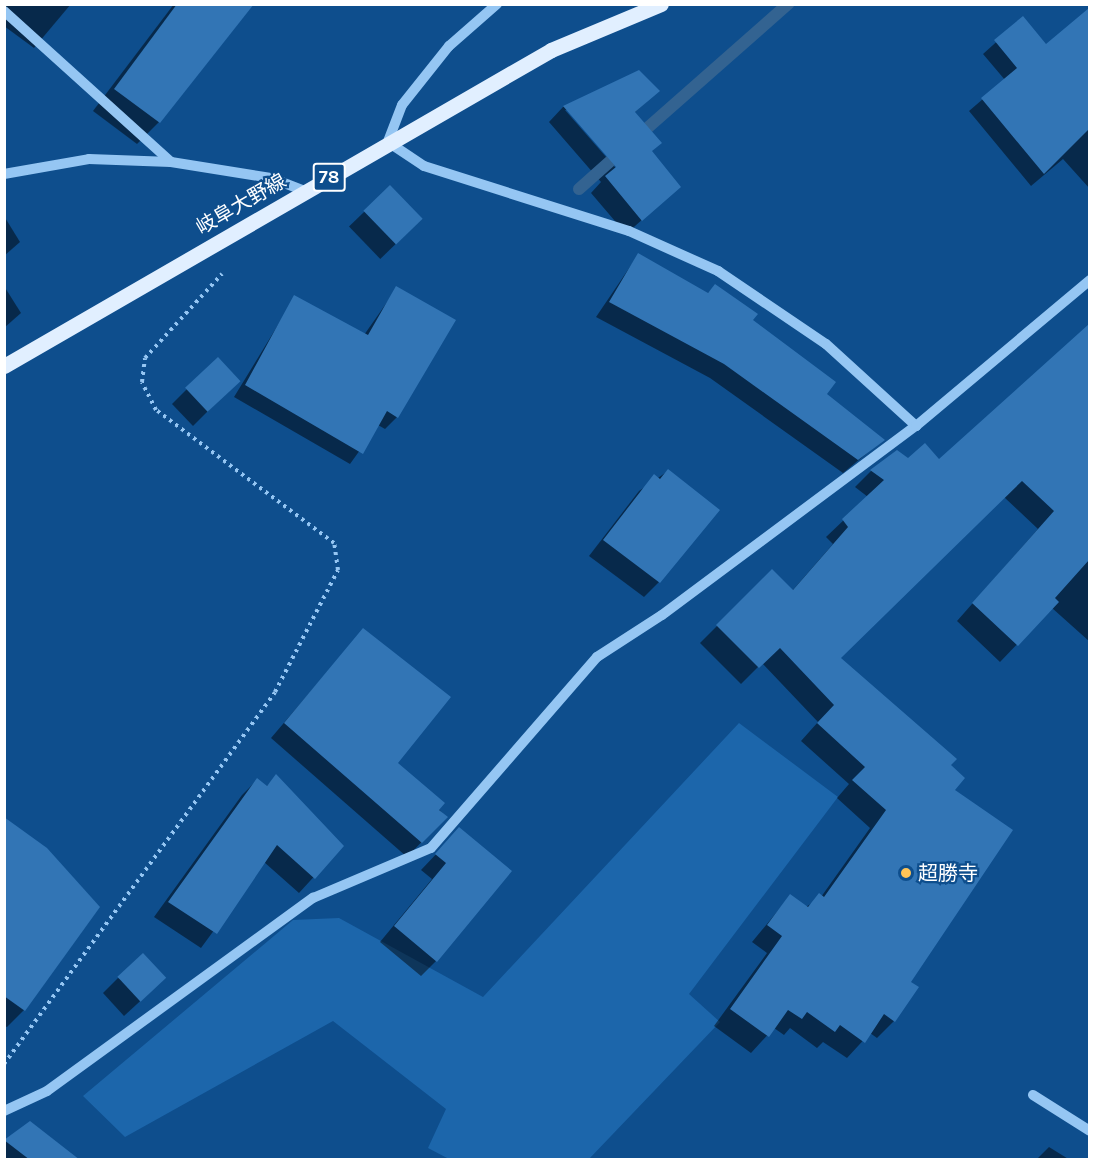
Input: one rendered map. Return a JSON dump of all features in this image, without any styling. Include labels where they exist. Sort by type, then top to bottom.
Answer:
[{"type":"main road","name":"岐阜大野線","points":[[4,366],[388,142],[551,50],[662,4]]},
{"type":"street","points":[[497,4],[449,46],[402,105],[388,142],[424,166],[629,231],[718,271],[826,344],[916,426]]},
{"type":"street","points":[[4,11],[171,162]]},
{"type":"street","points":[[4,174],[89,159],[171,162],[271,178],[305,191]]},
{"type":"street","points":[[4,1111],[47,1091],[313,898],[431,848],[597,657],[662,615],[916,426],[1089,280]]},
{"type":"street","points":[[1034,1095],[1089,1131]]},
{"type":"path","points":[[4,1064],[275,692],[338,570],[334,543],[156,410],[142,382],[145,358],[224,272]]},
{"type":"shaded area","points":[[739,723],[838,797],[689,994],[720,1022],[589,1159],[449,1159],[428,1148],[446,1109],[333,1021],[125,1137],[83,1096],[293,920],[339,918],[483,997]]},
{"type":"building","points":[[177,4],[254,4],[160,123],[114,89]]},
{"type":"building","points":[[1089,8],[1089,129],[1044,174],[981,98],[1017,68],[994,40],[1023,16],[1046,44]]},
{"type":"building","points":[[639,70],[660,91],[635,112],[662,143],[652,151],[681,187],[642,221],[605,176],[616,167],[563,106]]},
{"type":"building","points":[[390,185],[423,219],[396,245],[363,211]]},
{"type":"building","points":[[638,253],[708,293],[715,284],[758,314],[753,320],[836,382],[827,394],[885,440],[858,460],[724,364],[609,302]]},
{"type":"building","points":[[396,286],[456,320],[398,418],[387,411],[363,454],[245,385],[294,295],[368,335]]},
{"type":"building","points":[[1089,324],[1089,560],[1055,598],[1059,602],[1018,646],[972,603],[1054,511],[1022,481],[841,658],[957,759],[951,765],[965,778],[955,790],[1013,830],[911,982],[919,987],[895,1022],[884,1014],[865,1043],[840,1025],[835,1032],[807,1012],[802,1019],[788,1010],[769,1037],[730,1009],[782,936],[767,925],[790,894],[808,907],[819,893],[824,897],[886,810],[852,780],[865,767],[817,723],[834,705],[780,648],[759,668],[716,625],[772,569],[793,590],[848,527],[842,519],[884,480],[870,470],[897,450],[908,458],[925,443],[939,459]]},
{"type":"building","points":[[218,357],[241,381],[208,412],[185,388]]},
{"type":"building","points":[[668,469],[720,510],[660,583],[603,540],[654,474],[660,479]]},
{"type":"building","points":[[363,628],[451,697],[398,763],[445,803],[439,810],[448,817],[422,843],[284,723]]},
{"type":"building","points":[[276,774],[344,846],[315,879],[277,845],[217,934],[168,902],[257,778],[267,786]]},
{"type":"building","points":[[4,817],[47,848],[100,907],[25,1011],[4,996]]},
{"type":"building","points":[[459,827],[512,871],[437,962],[394,926],[446,863],[435,854]]},
{"type":"building","points":[[143,953],[166,978],[141,1002],[117,977]]},
{"type":"building","points":[[30,1121],[80,1160],[30,1160],[4,1140]]},
{"type":"waterway","points":[[636,138],[788,4]]},
{"type":"waterway","points":[[579,189],[623,150]]},
{"type":"place","name":"超勝寺","points":[[906,873]]}]
